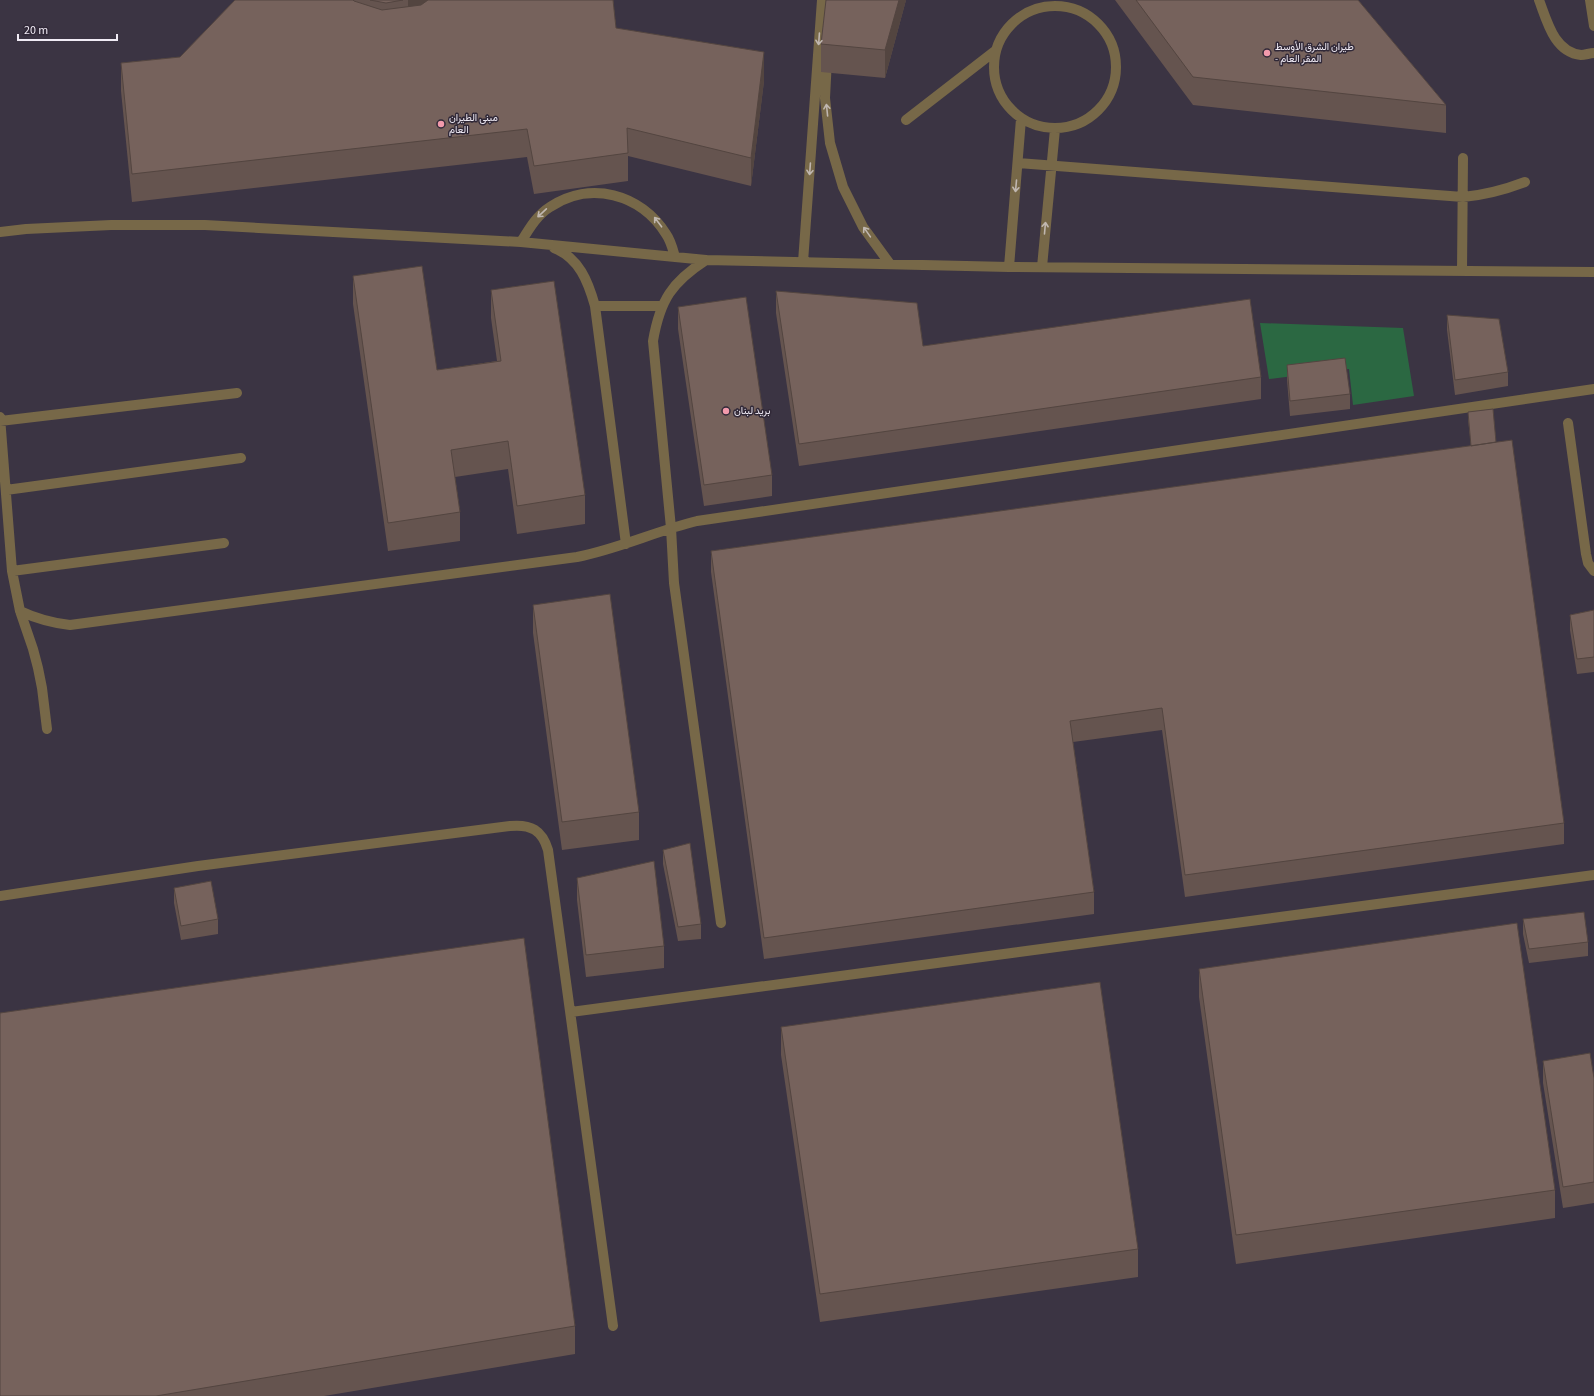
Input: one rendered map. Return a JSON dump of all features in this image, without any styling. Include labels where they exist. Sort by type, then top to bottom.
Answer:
[{"type":"lane","points":[[803,262],[822,0]]},
{"type":"lane","points":[[831,0],[825,98],[830,143],[843,187],[864,227],[890,264]]},
{"type":"lane","points":[[1538,0],[1554,38],[1566,49],[1581,54],[1594,53]]},
{"type":"lane","points":[[1590,0],[1594,26]]},
{"type":"lane","points":[[1059,6],[1079,11],[1097,22],[1109,39],[1116,59],[1115,80],[1107,100],[1094,116],[1075,125],[1055,129],[1037,126],[1021,119],[1007,106],[997,89],[993,70],[996,51],[1004,32],[1020,17],[1038,8],[1059,6]]},
{"type":"lane","points":[[906,120],[996,51]]},
{"type":"lane","points":[[1010,267],[1021,119]]},
{"type":"lane","points":[[1042,267],[1055,129]]},
{"type":"lane","points":[[1462,271],[1463,158]]},
{"type":"lane","points":[[1018,163],[1463,197],[1481,196],[1525,182]]},
{"type":"lane","points":[[521,242],[532,222],[549,207],[570,197],[592,192],[615,195],[636,203],[654,217],[667,235],[675,257]]},
{"type":"lane","points":[[0,232],[26,229],[111,225],[205,225],[521,242],[706,260],[1010,267],[1594,272]]},
{"type":"lane","points":[[546,245],[561,251],[574,261],[584,274],[595,306],[626,544]]},
{"type":"lane","points":[[706,260],[688,271],[673,287],[662,306],[656,323],[653,341],[671,528],[674,583],[721,923]]},
{"type":"lane","points":[[595,306],[662,306]]},
{"type":"lane","points":[[20,611],[53,623],[70,625],[577,557],[610,550],[671,528],[705,520],[1594,389]]},
{"type":"lane","points":[[0,421],[237,393]]},
{"type":"lane","points":[[0,417],[12,571],[15,591],[20,611],[34,650],[42,688],[47,729]]},
{"type":"lane","points":[[1568,423],[1586,554],[1588,564],[1594,571]]},
{"type":"lane","points":[[6,490],[241,458]]},
{"type":"lane","points":[[12,571],[224,543]]},
{"type":"lane","points":[[0,896],[206,865],[510,826],[520,825],[530,827],[539,832],[545,841],[548,850],[613,1326]]},
{"type":"lane","points":[[571,1012],[1594,875]]},
{"type":"green space","points":[[1260,323],[1403,328],[1414,396],[1353,405],[1349,369],[1269,379]]},
{"type":"building","name":"مبنى الطيران العام","points":[[235,0],[353,0],[382,10],[421,5],[428,0],[613,0],[616,28],[764,52],[751,158],[627,128],[628,153],[534,166],[527,129],[132,174],[121,63],[180,57]]},
{"type":"building","points":[[370,0],[403,0],[386,3]]},
{"type":"building","points":[[826,0],[899,0],[885,50],[821,44]]},
{"type":"building","name":"طيران الشرق الأوسط - المقر العام","points":[[1136,0],[1358,0],[1446,105],[1193,77]]},
{"type":"building","points":[[422,266],[437,370],[501,361],[491,290],[554,281],[585,495],[517,506],[508,441],[451,450],[460,512],[388,523],[353,276]]},
{"type":"building","points":[[776,291],[917,303],[923,346],[1250,299],[1261,377],[799,444]]},
{"type":"building","points":[[746,297],[772,475],[704,485],[678,307]]},
{"type":"building","points":[[1447,315],[1499,319],[1508,372],[1455,380]]},
{"type":"building","points":[[1345,358],[1350,394],[1290,401],[1287,365]]},
{"type":"building","points":[[1493,409],[1496,442],[1471,446],[1468,412]]},
{"type":"building","points":[[1512,440],[1564,823],[1185,875],[1162,708],[1070,721],[1094,892],[764,938],[711,551]]},
{"type":"building","points":[[610,594],[639,812],[562,822],[533,605]]},
{"type":"building","points":[[1594,610],[1594,657],[1577,659],[1570,615]]},
{"type":"building","points":[[690,843],[701,924],[678,927],[663,850]]},
{"type":"building","points":[[654,861],[664,946],[586,955],[577,878]]},
{"type":"building","points":[[211,881],[218,919],[181,926],[174,888]]},
{"type":"building","points":[[1584,912],[1588,942],[1529,949],[1523,919]]},
{"type":"building","points":[[1517,923],[1555,1190],[1236,1235],[1199,969]]},
{"type":"building","points":[[524,938],[575,1326],[156,1396],[0,1396],[0,1013]]},
{"type":"building","points":[[1100,982],[1138,1249],[820,1294],[781,1027]]},
{"type":"building","points":[[1590,1053],[1594,1078],[1594,1182],[1563,1187],[1543,1061]]},
{"type":"place","name":"طيران الشرق الأوسط - المقر العام","points":[[1267,53]]},
{"type":"place","name":"مبنى الطيران العام","points":[[441,124]]},
{"type":"place","name":"بريد لبنان","points":[[726,411]]}]
